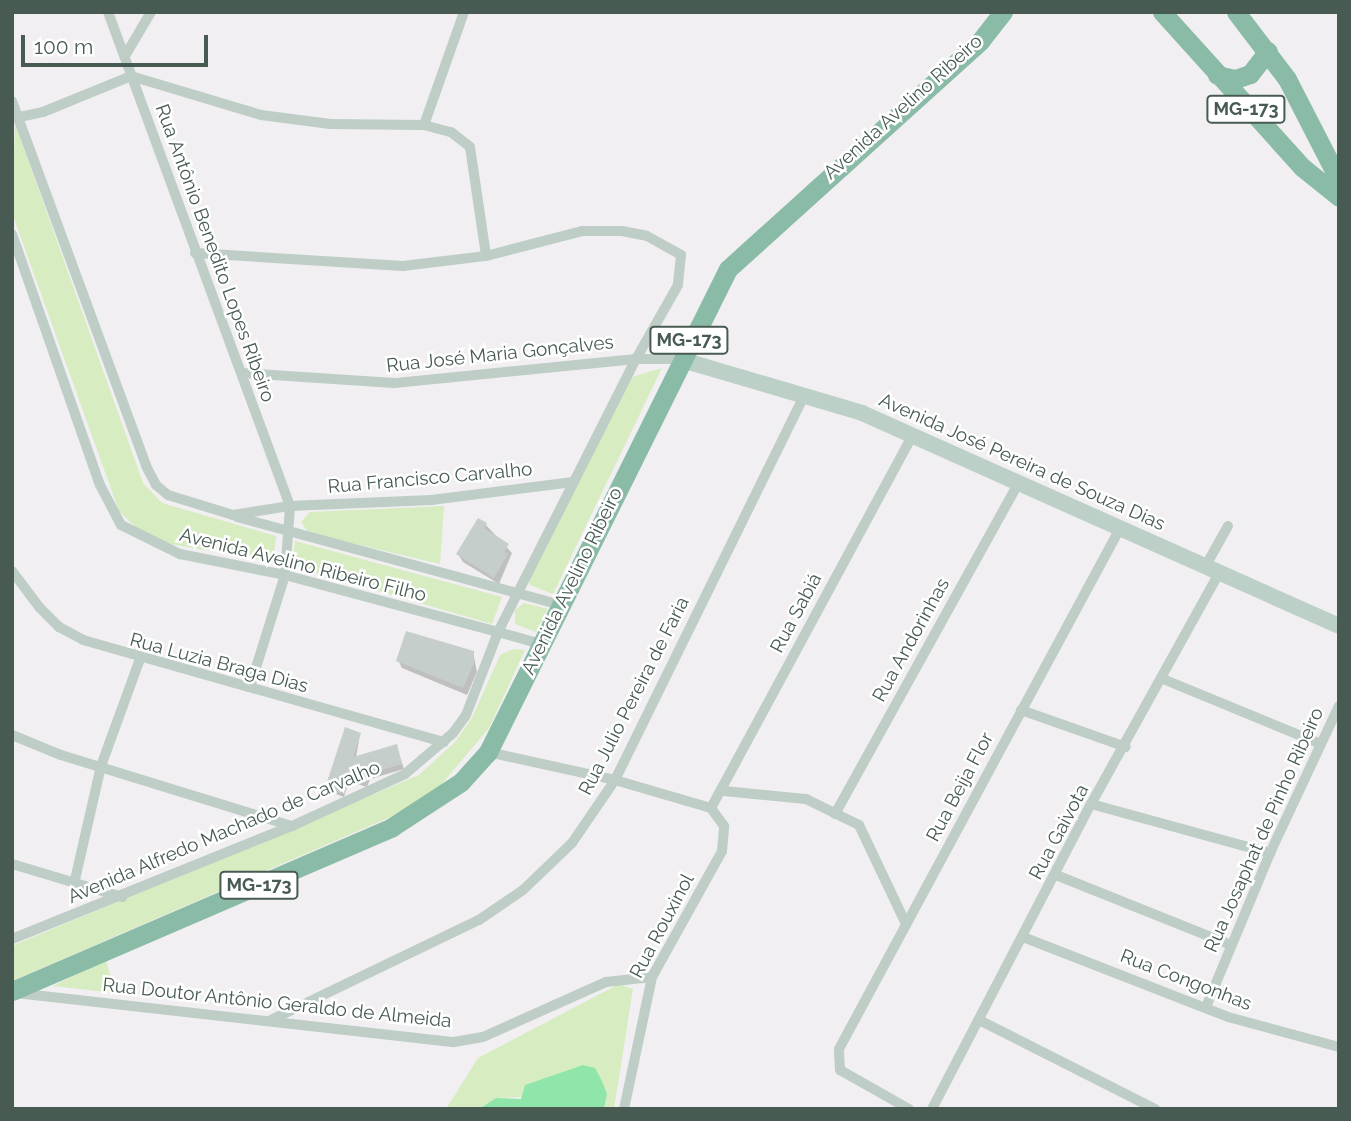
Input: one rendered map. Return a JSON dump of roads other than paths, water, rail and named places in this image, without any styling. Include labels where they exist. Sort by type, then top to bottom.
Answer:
[{"type":"highway","name":"Avenida Avelino Ribeiro","points":[[12,992],[392,827],[461,782],[488,752],[717,284],[753,241],[981,40],[1003,12]]},
{"type":"highway","name":"MG-173","points":[[1162,12],[1302,167],[1339,197]]},
{"type":"highway","name":"MG-173","points":[[1236,12],[1268,51],[1339,180]]},
{"type":"highway","name":"MG-173","points":[[1217,75],[1235,79],[1250,74],[1268,51]]},
{"type":"street","name":"Rua Antônio Benedito Lopes Ribeiro","points":[[108,12],[290,506],[285,575],[250,687]]},
{"type":"street","points":[[125,56],[151,12]]},
{"type":"street","points":[[424,125],[464,12]]},
{"type":"street","points":[[15,118],[43,112],[131,76],[261,115],[330,124],[424,125],[461,137],[470,147],[486,256]]},
{"type":"street","name":"Avenida Avelino Ribeiro Filho","points":[[12,101],[15,118],[150,476],[168,495],[290,534],[514,595],[562,605]]},
{"type":"street","name":"Avenida Alfredo Machado de Carvalho","points":[[12,939],[122,897],[292,826],[405,774],[444,742],[466,715],[514,595],[636,359],[678,285],[683,260],[676,250],[647,236],[602,229],[486,256],[403,267],[195,253]]},
{"type":"street","name":"Avenida Avelino Ribeiro Filho","points":[[12,234],[100,485],[121,525],[180,554],[285,575],[498,632]]},
{"type":"street","name":"Rua José Maria Gonçalves","points":[[242,373],[394,383],[636,359],[679,359]]},
{"type":"street","name":"Avenida José Pereira de Souza Dias","points":[[679,359],[804,396],[913,434],[1119,530],[1339,626]]},
{"type":"street","name":"Rua Julio Pereira de Faria","points":[[271,1020],[429,947],[523,890],[572,843],[615,780],[804,396]]},
{"type":"street","name":"Rua Sabiá","points":[[711,808],[724,791],[913,434]]},
{"type":"street","name":"Rua Francisco Carvalho","points":[[290,506],[431,500],[573,482]]},
{"type":"street","name":"Rua Andorinhas","points":[[835,814],[1018,484]]},
{"type":"street","name":"Avenida Avelino Ribeiro Filho","points":[[233,515],[290,506]]},
{"type":"street","name":"Rua Gaivota","points":[[932,1109],[981,1021],[1091,804],[1163,679],[1212,570],[1228,526]]},
{"type":"street","name":"Rua Beija Flor","points":[[909,1109],[840,1070],[837,1062],[839,1049],[1119,530]]},
{"type":"street","name":"Rua Luzia Braga Dias","points":[[12,571],[59,627],[140,659],[444,742]]},
{"type":"street","points":[[498,632],[541,644]]},
{"type":"street","points":[[74,884],[102,766],[140,659]]},
{"type":"street","points":[[1163,679],[1321,744]]},
{"type":"street","name":"Rua Josaphat de Pinho Ribeiro","points":[[1206,1007],[1270,853],[1339,706]]},
{"type":"street","points":[[1021,710],[1126,747]]},
{"type":"street","points":[[12,735],[292,826]]},
{"type":"street","points":[[488,752],[615,780],[711,808]]},
{"type":"street","points":[[724,791],[791,796],[835,814],[866,832],[883,884],[906,924]]},
{"type":"street","points":[[1091,804],[1270,853]]},
{"type":"street","name":"Rua Rouxinol","points":[[624,1109],[652,977],[722,851],[724,825],[711,808]]},
{"type":"street","points":[[12,864],[122,897]]},
{"type":"street","points":[[1056,875],[1231,945]]},
{"type":"street","name":"Rua Congonhas","points":[[1023,937],[1263,1028],[1339,1046]]},
{"type":"street","name":"Rua Doutor Antônio Geraldo de Almeida","points":[[12,992],[454,1042],[484,1037],[606,982],[652,977]]},
{"type":"street","points":[[981,1021],[1155,1109]]}]
